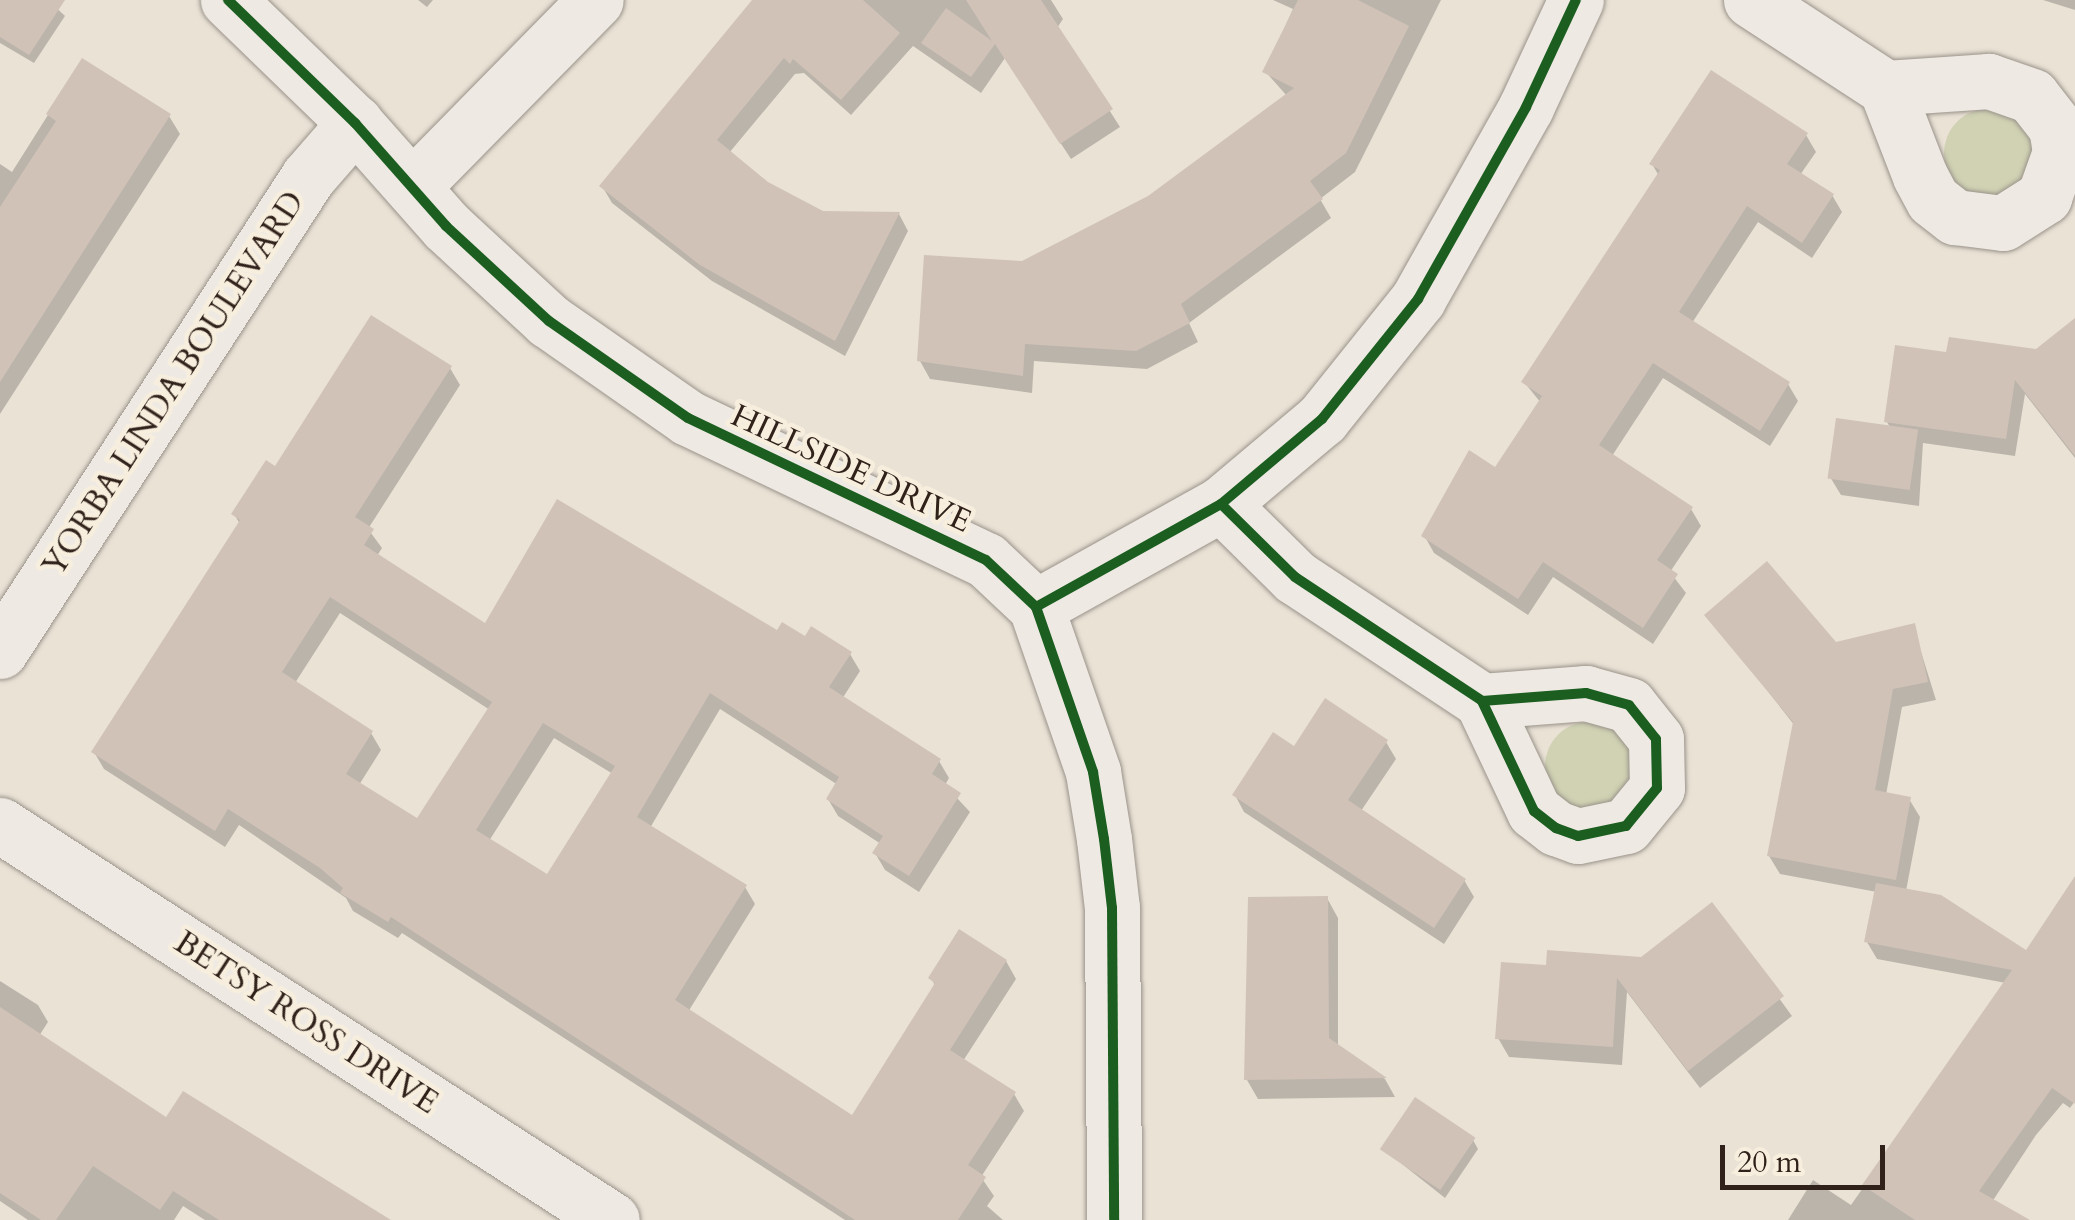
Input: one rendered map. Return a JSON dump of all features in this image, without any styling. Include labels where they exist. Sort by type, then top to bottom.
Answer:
[{"type":"street","name":"HILLSIDE DRIVE","points":[[228,0],[356,122],[494,274],[673,408],[796,474],[986,560],[1036,607],[1093,772],[1104,839],[1116,1047],[1114,1220]]},
{"type":"street","points":[[412,187],[596,0]]},
{"type":"street","points":[[1036,607],[1221,504],[1322,419],[1418,298],[1526,107],[1576,0]]},
{"type":"street","points":[[1751,0],[1886,88]]},
{"type":"street","name":"YORBA LINDA BOULEVARD","points":[[0,650],[308,177],[356,122]]},
{"type":"street","points":[[1221,504],[1295,576],[1482,701]]},
{"type":"street","name":"BETSY ROSS DRIVE","points":[[0,825],[612,1220]]},
{"type":"green space","points":[[1988,109],[2019,122],[2032,153],[2019,184],[1988,197],[1957,184],[1944,153],[1957,122]]},
{"type":"green space","points":[[1589,722],[1620,735],[1633,766],[1620,797],[1589,810],[1558,797],[1545,766],[1558,735]]},
{"type":"building","points":[[0,0],[65,0],[29,55],[0,37]]},
{"type":"building","points":[[752,0],[863,0],[900,33],[841,100],[793,59],[790,64],[784,58],[717,140],[768,182],[823,211],[900,212],[835,341],[700,265],[599,186]]},
{"type":"building","points":[[966,0],[1041,0],[1113,109],[1060,144],[995,44],[971,77],[921,43],[946,8],[992,41]]},
{"type":"building","points":[[1298,0],[1358,0],[1409,26],[1346,153],[1310,181],[1323,199],[1181,304],[1190,323],[1136,351],[1025,344],[1023,376],[917,361],[924,255],[1022,261],[1148,196],[1294,88],[1262,72]]},
{"type":"building","points":[[82,58],[171,114],[0,382],[0,207],[56,121],[46,114]]},
{"type":"building","points":[[1711,70],[1808,133],[1787,164],[1834,194],[1802,243],[1747,206],[1679,312],[1790,382],[1760,431],[1653,363],[1599,445],[1693,507],[1657,560],[1678,574],[1643,628],[1543,562],[1518,599],[1421,536],[1469,450],[1495,467],[1542,396],[1521,382],[1660,170],[1649,164]]},
{"type":"building","points":[[371,315],[452,366],[355,517],[374,529],[364,545],[485,623],[557,499],[777,630],[782,622],[805,636],[811,626],[852,652],[829,687],[941,759],[932,774],[961,793],[909,876],[872,853],[883,836],[826,799],[839,777],[710,693],[637,817],[747,885],[675,1000],[852,1115],[935,983],[928,978],[959,929],[1007,960],[950,1050],[1016,1092],[968,1165],[986,1177],[958,1220],[855,1220],[391,917],[388,922],[340,893],[343,888],[320,868],[228,809],[215,831],[91,752],[240,520],[231,514],[266,460],[275,466]],"holes":[[[330,597],[492,702],[417,818],[346,774],[373,731],[282,672]],[[543,723],[615,766],[547,874],[476,830]]]},
{"type":"building","points":[[2075,318],[2075,456],[2015,380],[2006,439],[1884,422],[1895,345],[1946,352],[1949,337],[2036,349]]},
{"type":"building","points":[[1836,418],[1918,430],[1910,490],[1828,478]]},
{"type":"building","points":[[1767,561],[1836,642],[1915,623],[1928,682],[1893,689],[1875,790],[1911,797],[1896,880],[1767,856],[1793,722],[1704,615]]},
{"type":"building","points":[[1325,698],[1388,740],[1348,800],[1466,879],[1434,928],[1232,795],[1273,732],[1294,746]]},
{"type":"building","points":[[2075,876],[2075,1104],[2052,1088],[1979,1191],[2030,1220],[1915,1220],[1862,1185],[2012,970],[1864,942],[1876,883],[1941,895],[2026,950]]},
{"type":"building","points":[[1328,896],[1329,1038],[1387,1078],[1244,1080],[1248,897]]},
{"type":"building","points":[[1712,902],[1784,996],[1688,1071],[1617,978],[1613,1047],[1495,1039],[1501,962],[1546,965],[1547,950],[1641,957]]},
{"type":"building","points":[[0,1007],[166,1117],[183,1091],[391,1220],[219,1220],[173,1191],[160,1210],[93,1166],[56,1220],[41,1220],[0,1193]]},
{"type":"building","points":[[1415,1097],[1476,1138],[1440,1190],[1380,1149]]},
{"type":"cycle path","points":[[228,0],[355,123],[446,226],[549,321],[688,418],[986,560],[1036,607],[1093,772],[1104,839],[1112,908],[1114,1220]]},
{"type":"cycle path","points":[[1036,607],[1221,504],[1322,419],[1418,299],[1526,107],[1576,0]]},
{"type":"cycle path","points":[[1221,504],[1295,577],[1482,701],[1534,811],[1556,828],[1578,836],[1626,826],[1657,788],[1656,739],[1629,705],[1586,693],[1482,701]]}]
